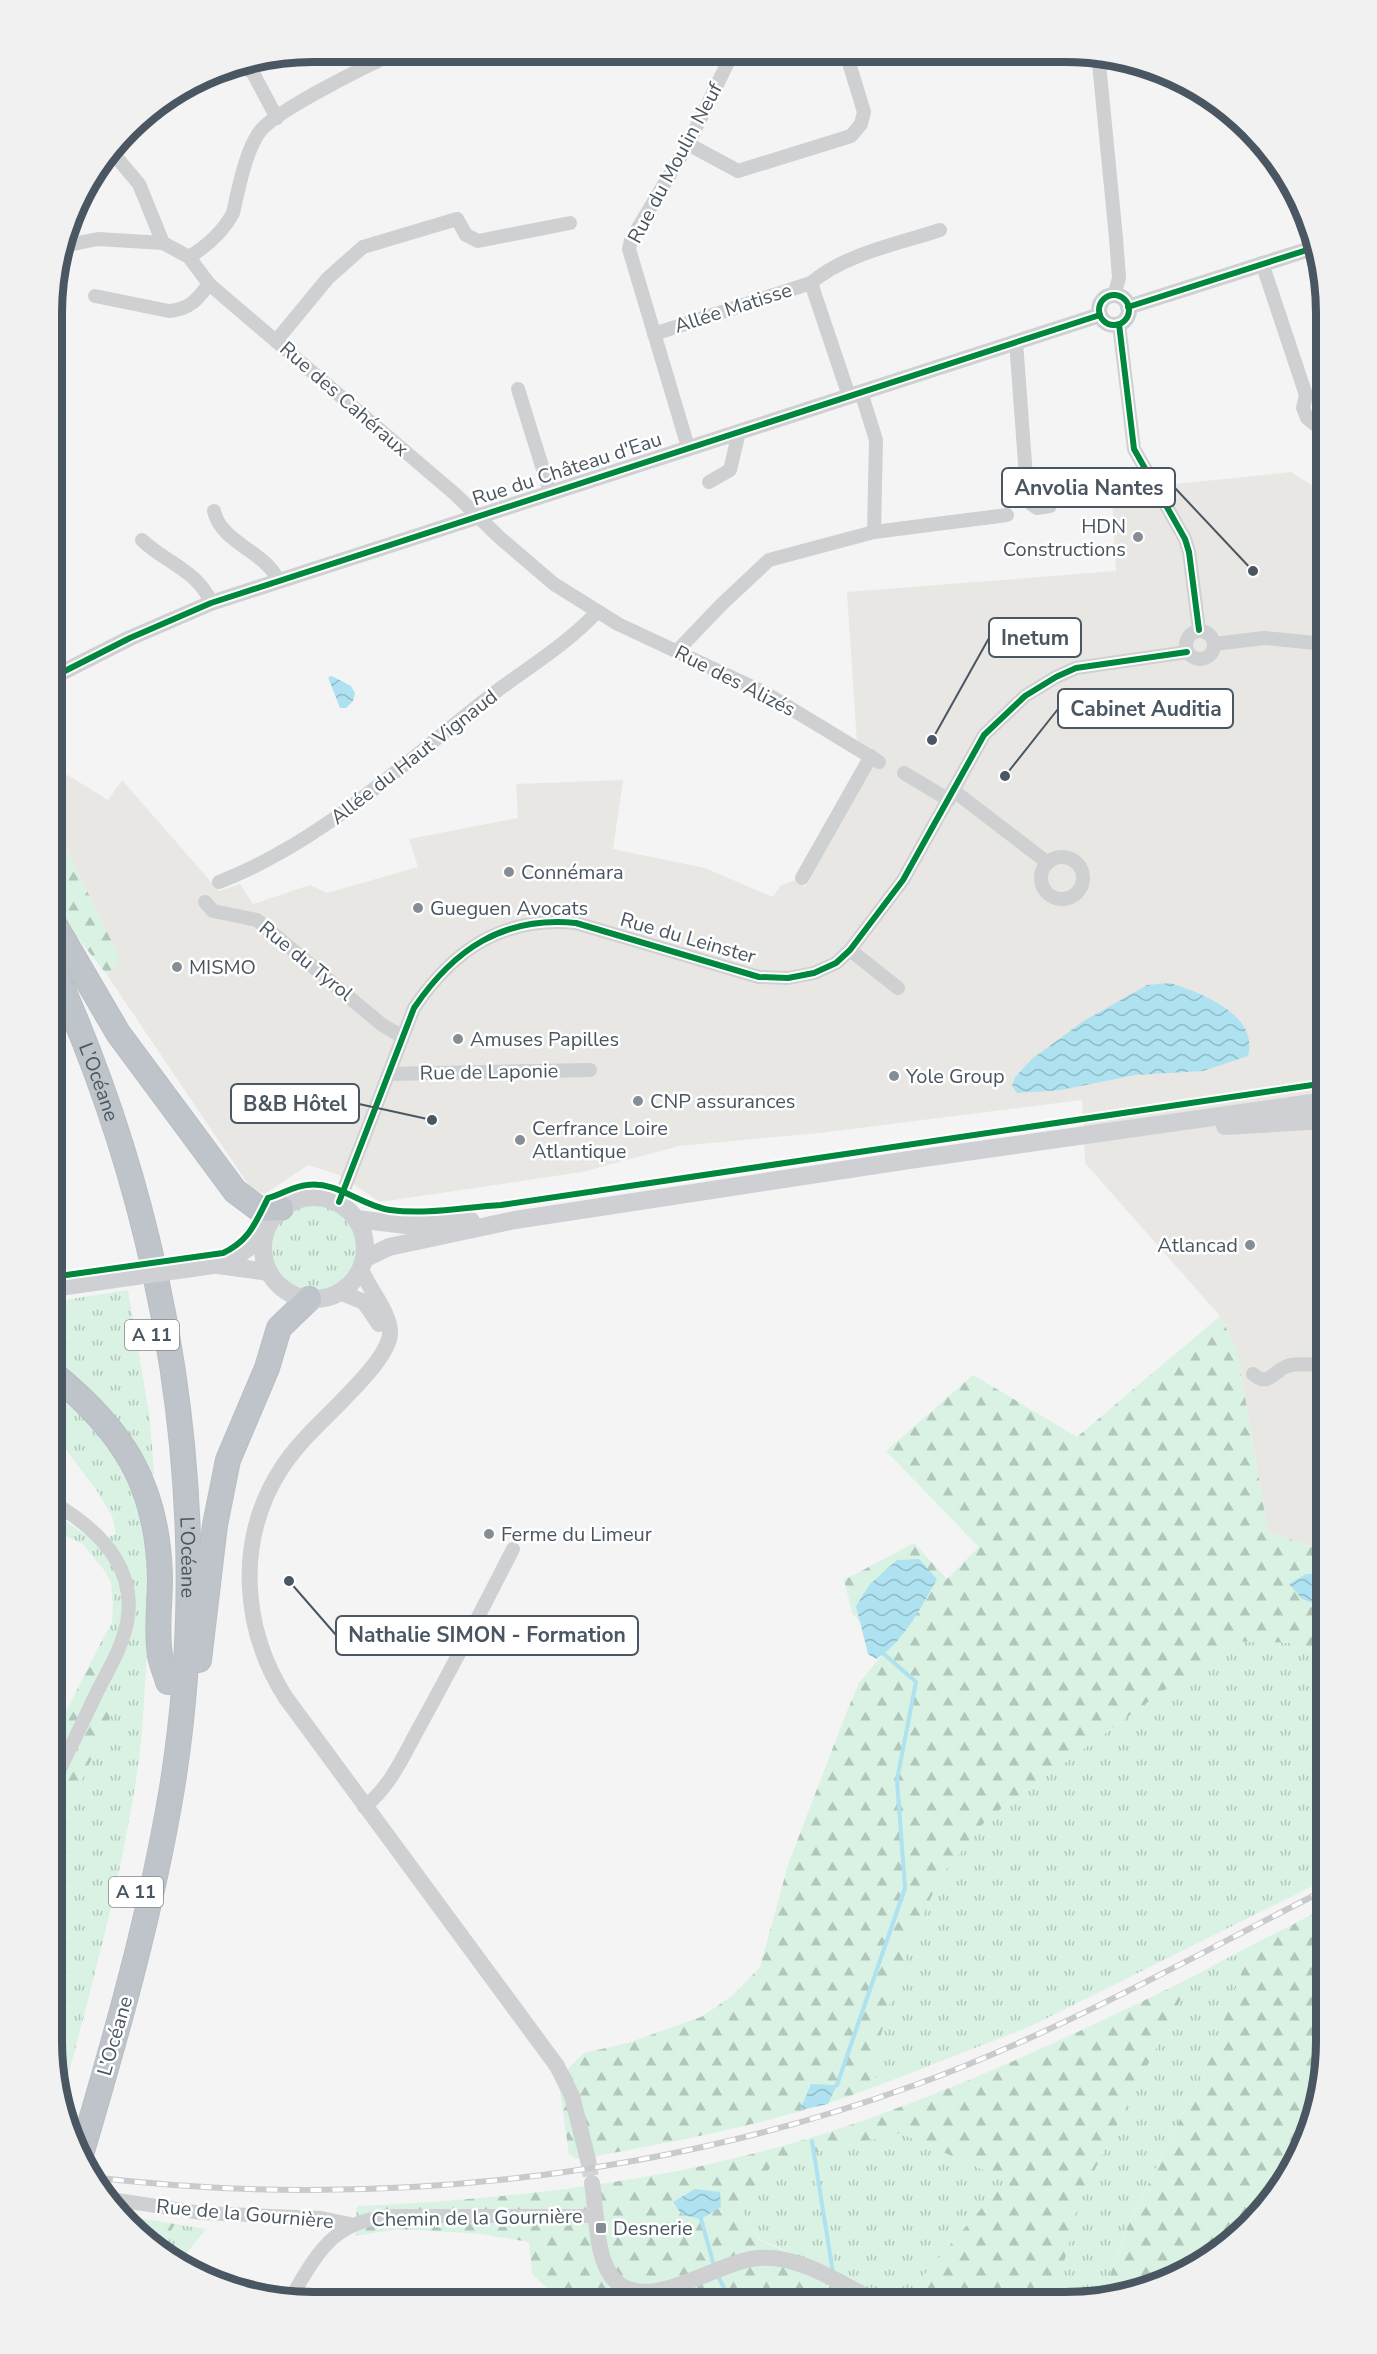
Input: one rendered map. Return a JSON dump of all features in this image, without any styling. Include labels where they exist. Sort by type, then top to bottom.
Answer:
[{"type":"highway","points":[[62,937],[117,1033],[235,1191],[259,1209],[281,1208]]},
{"type":"highway","name":"L’Océane","points":[[62,989],[93,1062],[124,1150],[147,1236],[171,1358],[184,1468],[187,1566],[183,1685],[172,1787],[142,1936],[80,2134]]},
{"type":"highway","name":"L’Océane","points":[[62,1027],[79,1069],[130,1229],[154,1348],[165,1435],[171,1521],[172,1610],[168,1682],[154,1797],[136,1895],[79,2133]]},
{"type":"highway","points":[[172,1787],[185,1763],[216,1516],[228,1460],[267,1368],[279,1328],[309,1299]]},
{"type":"highway","points":[[62,1382],[98,1413],[115,1433],[129,1453],[146,1491],[158,1544],[160,1655],[168,1682]]},
{"type":"main road","points":[[362,1264],[389,1247],[515,1220],[909,1160],[1122,1132],[1316,1103]]},
{"type":"main road","points":[[1122,1132],[1316,1121]]},
{"type":"main road","points":[[313,1196],[339,1202],[356,1219],[365,1241],[362,1264],[353,1281],[340,1292],[328,1297],[309,1299],[282,1287],[269,1272],[263,1255],[264,1236],[270,1221],[281,1208],[296,1199],[313,1196]]},
{"type":"main road","points":[[356,1219],[406,1225],[515,1220]]},
{"type":"main road","points":[[62,1287],[213,1265],[241,1253],[264,1236]]},
{"type":"main road","points":[[213,1265],[269,1272]]},
{"type":"street","points":[[189,257],[205,246],[227,224],[254,141],[261,129],[375,62]]},
{"type":"street","name":"Rue du Moulin Neuf","points":[[688,447],[629,249],[631,240],[688,144],[728,62]]},
{"type":"street","points":[[688,144],[738,171],[851,136],[861,124],[864,112],[849,62]]},
{"type":"street","points":[[1099,64],[1119,278],[1114,296]]},
{"type":"street","points":[[248,70],[253,73],[277,118]]},
{"type":"street","points":[[71,244],[98,239],[164,243],[146,197],[131,172],[116,156]]},
{"type":"street","points":[[276,340],[328,278],[363,247],[458,219],[466,235],[478,241],[570,223]]},
{"type":"street","name":"Allée Matisse","points":[[654,334],[811,283],[823,273],[860,257],[940,230]]},
{"type":"street","name":"Rue des Cahéraux","points":[[164,243],[189,257],[209,284],[548,579],[597,613]]},
{"type":"street","points":[[1128,307],[1308,250]]},
{"type":"street","points":[[1262,263],[1306,395],[1303,408],[1307,418],[1316,425]]},
{"type":"street","name":"Allée Matisse","points":[[811,283],[855,394],[876,440],[874,532]]},
{"type":"street","points":[[95,296],[169,311],[193,305],[209,284]]},
{"type":"street","points":[[1114,296],[1123,299],[1128,307],[1126,319],[1119,324],[1110,325],[1100,315],[1102,302],[1114,296]]},
{"type":"street","name":"Rue du Château d'Eau","points":[[62,672],[130,638],[210,603],[1100,315]]},
{"type":"street","points":[[1119,324],[1134,449],[1185,539],[1189,552],[1199,630]]},
{"type":"street","points":[[1016,342],[1028,490],[1031,504],[1037,507],[1050,506]]},
{"type":"street","points":[[518,388],[550,492]]},
{"type":"street","points":[[709,482],[730,470],[739,432]]},
{"type":"street","points":[[214,511],[217,524],[270,568],[278,580]]},
{"type":"street","points":[[677,651],[769,560],[874,532],[1007,515]]},
{"type":"street","points":[[142,540],[156,554],[184,569],[194,578],[204,589],[210,603]]},
{"type":"street","name":"Rue des Alizés","points":[[597,613],[767,694],[875,759],[802,878]]},
{"type":"street","name":"Allée du Haut Vignaud","points":[[219,882],[286,851],[334,821],[493,694],[579,631],[597,613]]},
{"type":"street","points":[[1199,630],[1211,635],[1214,644],[1212,652],[1206,658],[1193,658],[1187,652],[1187,638],[1199,630]]},
{"type":"street","points":[[1214,644],[1264,638],[1316,643]]},
{"type":"street","name":"Rue du Leinster","points":[[339,1202],[401,1036],[420,998],[449,964],[487,938],[528,923],[576,923],[759,977],[788,978],[814,973],[836,963],[850,950],[903,880],[951,795],[970,756],[984,735],[1025,696],[1056,677],[1098,663],[1187,652]]},
{"type":"street","points":[[904,773],[951,795],[1048,863]]},
{"type":"street","name":"Rue du Tyrol","points":[[205,902],[213,911],[257,920],[381,1024],[401,1036]]},
{"type":"street","points":[[850,950],[898,988]]},
{"type":"street","name":"Rue de Laponie","points":[[388,1074],[590,1070]]},
{"type":"street","points":[[362,1264],[368,1288],[384,1311],[389,1325],[389,1338],[366,1374],[296,1449],[282,1468],[258,1518],[250,1557],[249,1575],[254,1623],[273,1678],[364,1807],[557,2066],[572,2096],[588,2160]]},
{"type":"street","points":[[340,1292],[359,1299],[378,1320],[382,1334],[379,1356]]},
{"type":"street","points":[[1253,1374],[1260,1380],[1268,1380],[1289,1365],[1316,1365]]},
{"type":"street","points":[[62,1508],[89,1526],[110,1548],[126,1587],[127,1612],[122,1641],[62,1764]]},
{"type":"street","points":[[364,1807],[375,1798],[392,1774],[455,1662],[513,1549]]},
{"type":"street","points":[[592,2182],[600,2247],[606,2267],[618,2283],[634,2292]]},
{"type":"street","name":"Rue de la Gournière","points":[[118,2200],[202,2213],[321,2218],[350,2224]]},
{"type":"street","name":"Chemin de la Gournière","points":[[295,2292],[324,2246],[336,2232],[350,2224],[395,2216],[597,2216]]},
{"type":"street","points":[[654,2292],[746,2260],[769,2258],[803,2265],[857,2292]]},
{"type":"shaded area","points":[[1133,466],[1166,485],[1291,472],[1316,488],[1316,1548],[1268,1532],[1237,1350],[1220,1316],[1085,1163],[1082,1100],[819,1133],[679,1146],[582,1172],[380,1202],[339,1175],[308,1165],[265,1194],[252,1190],[107,975],[121,960],[62,840],[62,772],[108,800],[122,780],[219,891],[240,884],[253,904],[310,885],[327,893],[418,867],[409,839],[518,818],[516,784],[623,780],[613,849],[705,868],[773,897],[780,886],[794,880],[805,887],[876,753],[857,743],[847,592],[1116,571],[1111,482]]},
{"type":"green space","points":[[62,840],[121,960],[107,975],[74,933],[62,912]]},
{"type":"green space","points":[[315,1205],[332,1208],[346,1217],[355,1231],[358,1248],[355,1265],[346,1279],[332,1288],[315,1291],[298,1288],[284,1279],[275,1265],[272,1248],[275,1231],[284,1217],[298,1208]]},
{"type":"green space","points":[[128,1290],[150,1419],[154,1474],[135,1493],[148,1558],[149,1624],[139,1759],[133,1801],[97,1966],[65,2086],[62,2058],[62,1824],[111,1716],[98,1648],[112,1622],[113,1602],[111,1583],[104,1570],[83,1544],[62,1535],[62,1519],[96,1542],[116,1534],[112,1516],[97,1491],[62,1444],[62,1300]]},
{"type":"green space","points":[[1220,1316],[1237,1350],[1268,1532],[1316,1548],[1316,1652],[1295,1643],[1232,1641],[987,1819],[941,1876],[914,1934],[892,1995],[873,2063],[877,2086],[771,2119],[699,2136],[576,2159],[569,2154],[558,2078],[584,2053],[628,2043],[701,2017],[732,1996],[760,1967],[788,1865],[845,1716],[859,1683],[883,1654],[852,1612],[844,1580],[914,1543],[947,1579],[979,1547],[886,1451],[973,1375],[1077,1437]]},
{"type":"green space","points":[[1232,1641],[1295,1643],[1316,1652],[1316,1884],[1029,2027],[877,2086],[873,2063],[892,1995],[914,1934],[941,1876],[987,1819]]},
{"type":"green space","points":[[98,1648],[111,1716],[62,1824],[62,1719]]},
{"type":"green space","points":[[1316,1913],[1315,2058],[1307,2107],[1290,2153],[1264,2194],[1242,2219],[1217,2241],[1176,2267],[1130,2284],[1105,2289],[1128,2226],[1208,2062],[1252,1945]]},
{"type":"green space","points":[[1252,1945],[1208,2062],[1128,2225],[1105,2289],[1056,2292],[1082,2195],[1192,1977]]},
{"type":"green space","points":[[1192,1977],[1082,2195],[1056,2292],[909,2292],[1006,2180],[900,2133],[774,2162],[741,2209],[759,2240],[864,2286],[861,2292],[551,2292],[532,2274],[529,2242],[481,2234],[399,2229],[355,2236],[357,2206],[476,2198],[594,2185],[711,2164],[769,2150],[920,2100],[1012,2062]]},
{"type":"green space","points":[[900,2133],[1007,2180],[910,2292],[861,2292],[864,2286],[759,2239],[741,2209],[773,2162]]},
{"type":"green space","points":[[133,2217],[175,2224],[163,2243]]},
{"type":"green space","points":[[175,2224],[206,2229],[184,2257],[163,2243]]},
{"type":"water","points":[[332,676],[351,686],[355,693],[353,701],[346,708],[340,708],[328,677]]},
{"type":"water","points":[[1170,983],[1211,999],[1236,1017],[1245,1028],[1249,1041],[1248,1056],[1203,1071],[1135,1075],[1061,1090],[1017,1093],[1012,1086],[1015,1077],[1032,1059],[1082,1022],[1147,985]]},
{"type":"water","points":[[919,1559],[937,1579],[903,1634],[895,1644],[876,1659],[868,1654],[856,1606],[870,1584],[897,1560]]},
{"type":"water","points":[[1306,1574],[1316,1574],[1316,1604],[1302,1599],[1289,1584]]},
{"type":"water","points":[[811,2084],[837,2085],[828,2104],[800,2110]]},
{"type":"water","points":[[695,2189],[720,2192],[721,2207],[701,2219],[682,2215],[673,2202]]},
{"type":"waterway","points":[[833,2088],[837,2085],[905,1888],[897,1780],[916,1682],[884,1654]]},
{"type":"waterway","points":[[812,2141],[833,2273]]},
{"type":"waterway","points":[[701,2219],[713,2262]]},
{"type":"waterway","points":[[718,2276],[726,2292]]},
{"type":"waterway","points":[[833,2286],[833,2292]]},
{"type":"tunnel","points":[[588,2160],[592,2183]]},
{"type":"railway","points":[[102,2178],[195,2186],[299,2190],[404,2187],[509,2179],[612,2165],[715,2144],[816,2118],[915,2085],[968,2064],[1123,1994],[1316,1895]]},
{"type":"cycle path","points":[[1128,307],[1308,250]]},
{"type":"cycle path","points":[[1114,295],[1120,296],[1128,304],[1129,310],[1128,316],[1120,324],[1114,325],[1108,324],[1100,316],[1099,310],[1100,304],[1108,296],[1114,295]]},
{"type":"cycle path","points":[[62,672],[130,638],[211,603],[1100,315]]},
{"type":"cycle path","points":[[1119,324],[1134,449],[1185,539],[1189,552],[1199,630]]},
{"type":"cycle path","points":[[339,1202],[414,1008],[429,987],[464,953],[503,931],[550,922],[576,923],[759,977],[788,978],[814,973],[836,963],[850,950],[903,880],[984,735],[1025,696],[1076,668],[1187,652]]},
{"type":"cycle path","points":[[62,1276],[223,1253],[246,1236],[268,1198],[302,1186],[329,1187],[379,1208],[390,1210],[432,1211],[501,1205],[1316,1084]]},
{"type":"place","name":"HDN Constructions","points":[[1138,537]]},
{"type":"place","name":"Anvolia Nantes","points":[[1253,571]]},
{"type":"place","name":"Inetum","points":[[932,740]]},
{"type":"place","name":"Cabinet Auditia","points":[[1005,776]]},
{"type":"place","name":"Connémara","points":[[509,872]]},
{"type":"place","name":"Gueguen Avocats","points":[[418,908]]},
{"type":"place","name":"MISMO","points":[[177,967]]},
{"type":"place","name":"Amuses Papilles","points":[[458,1039]]},
{"type":"place","name":"Yole Group","points":[[894,1076]]},
{"type":"place","name":"CNP assurances","points":[[638,1101]]},
{"type":"place","name":"B&B Hôtel","points":[[432,1120]]},
{"type":"place","name":"Cerfrance Loire Atlantique","points":[[520,1140]]},
{"type":"place","name":"Atlancad","points":[[1250,1245]]},
{"type":"place","name":"Ferme du Limeur","points":[[489,1534]]},
{"type":"place","name":"Nathalie SIMON - Formation","points":[[289,1581]]},
{"type":"place","name":"Desnerie","points":[[601,2228]]}]
